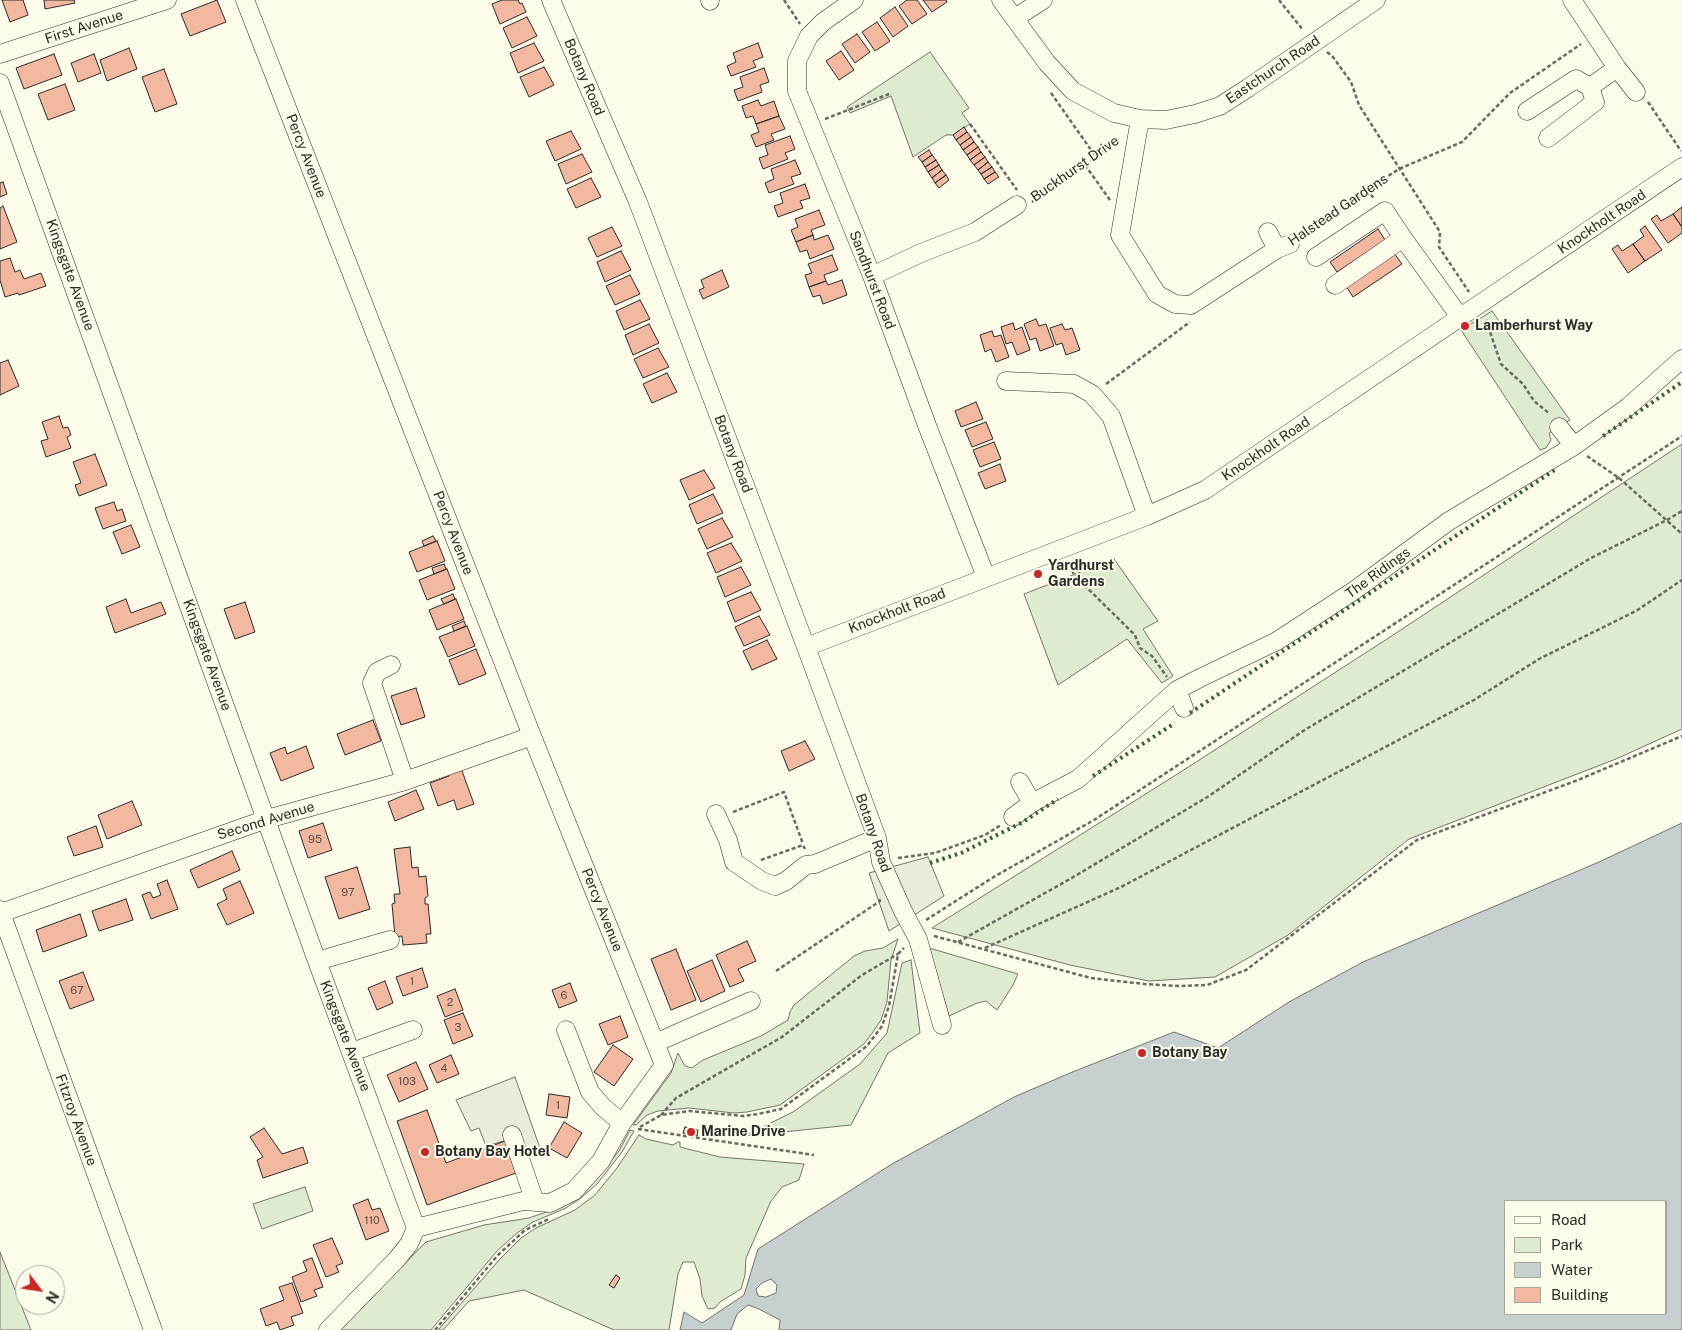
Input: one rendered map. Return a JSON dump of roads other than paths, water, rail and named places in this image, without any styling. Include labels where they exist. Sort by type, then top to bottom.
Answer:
[{"type":"street","name":"First Avenue","points":[[0,54],[168,0]]},
{"type":"street","name":"Percy Avenue","points":[[245,0],[532,736],[664,1065],[631,1129]]},
{"type":"street","name":"Botany Road","points":[[551,0],[638,202],[877,838],[881,862],[915,934],[942,1026]]},
{"type":"street","name":"Sandhurst Road","points":[[854,0],[823,22],[809,36],[796,61],[797,91],[872,276],[986,577]]},
{"type":"street","name":"Eastchurch Road","points":[[1002,0],[1047,63],[1073,91],[1114,113],[1140,119],[1166,120],[1220,106],[1376,0]]},
{"type":"street","points":[[1015,18],[1043,0]]},
{"type":"street","points":[[1572,0],[1617,68],[1636,92]]},
{"type":"street","points":[[1590,87],[1617,68]]},
{"type":"street","points":[[1527,111],[1576,79],[1590,87],[1595,102],[1548,138]]},
{"type":"street","name":"Kingsgate Avenue","points":[[0,83],[267,819],[316,961],[352,1052],[416,1228]]},
{"type":"street","name":"Halstead Gardens","points":[[1140,119],[1120,235],[1157,294],[1175,304],[1191,305],[1283,247],[1268,232]]},
{"type":"street","name":"Knockholt Road","points":[[806,647],[1147,516],[1205,490],[1682,167]]},
{"type":"street","name":"Buckhurst Drive","points":[[872,276],[921,253],[975,232],[1022,203]]},
{"type":"street","points":[[1316,257],[1385,211],[1460,317]]},
{"type":"street","points":[[1334,285],[1403,238]]},
{"type":"street","name":"The Ridings","points":[[1013,817],[1032,803],[1078,780],[1176,690],[1278,641],[1355,590],[1449,522],[1574,446],[1628,407],[1682,359]]},
{"type":"street","points":[[1006,381],[1074,384],[1092,394],[1111,416],[1147,516]]},
{"type":"street","points":[[1559,427],[1574,446]]},
{"type":"street","points":[[391,665],[377,672],[372,683],[405,781]]},
{"type":"street","points":[[1176,690],[1184,708]]},
{"type":"street","name":"Second Avenue","points":[[1,911],[267,819],[405,781],[532,736]]},
{"type":"street","points":[[1020,782],[1032,803]]},
{"type":"street","points":[[725,813],[728,840],[734,862],[775,886],[786,881],[806,865],[814,864],[877,838]]},
{"type":"street","name":"Fitzroy Avenue","points":[[1,911],[152,1330]]},
{"type":"street","points":[[316,961],[390,940]]},
{"type":"street","points":[[655,1043],[751,1001]]},
{"type":"street","points":[[352,1052],[416,1029]]},
{"type":"street","points":[[328,1330],[410,1244],[416,1228],[523,1202],[550,1203],[574,1191],[631,1129],[603,1106],[590,1092],[566,1030]]},
{"type":"street","points":[[512,1135],[535,1202]]},
{"type":"water","points":[[1682,823],[1682,1330],[779,1330],[780,1320],[748,1305],[737,1314],[731,1330],[680,1330],[684,1312],[702,1323],[744,1295],[758,1249],[892,1164],[1014,1097],[1174,1032],[1218,1048],[1289,1002],[1363,962],[1599,862]],"holes":[[[771,1279],[777,1285],[776,1293],[766,1297],[758,1296],[756,1289],[762,1283]]]},
{"type":"place","name":"Lamberhurst Way","points":[[1465,326]]},
{"type":"place","name":"Yardhurst Gardens","points":[[1038,574]]},
{"type":"place","name":"Botany Bay","points":[[1142,1053]]},
{"type":"place","name":"Marine Drive","points":[[691,1132]]},
{"type":"place","name":"Botany Bay Hotel","points":[[425,1152]]}]
